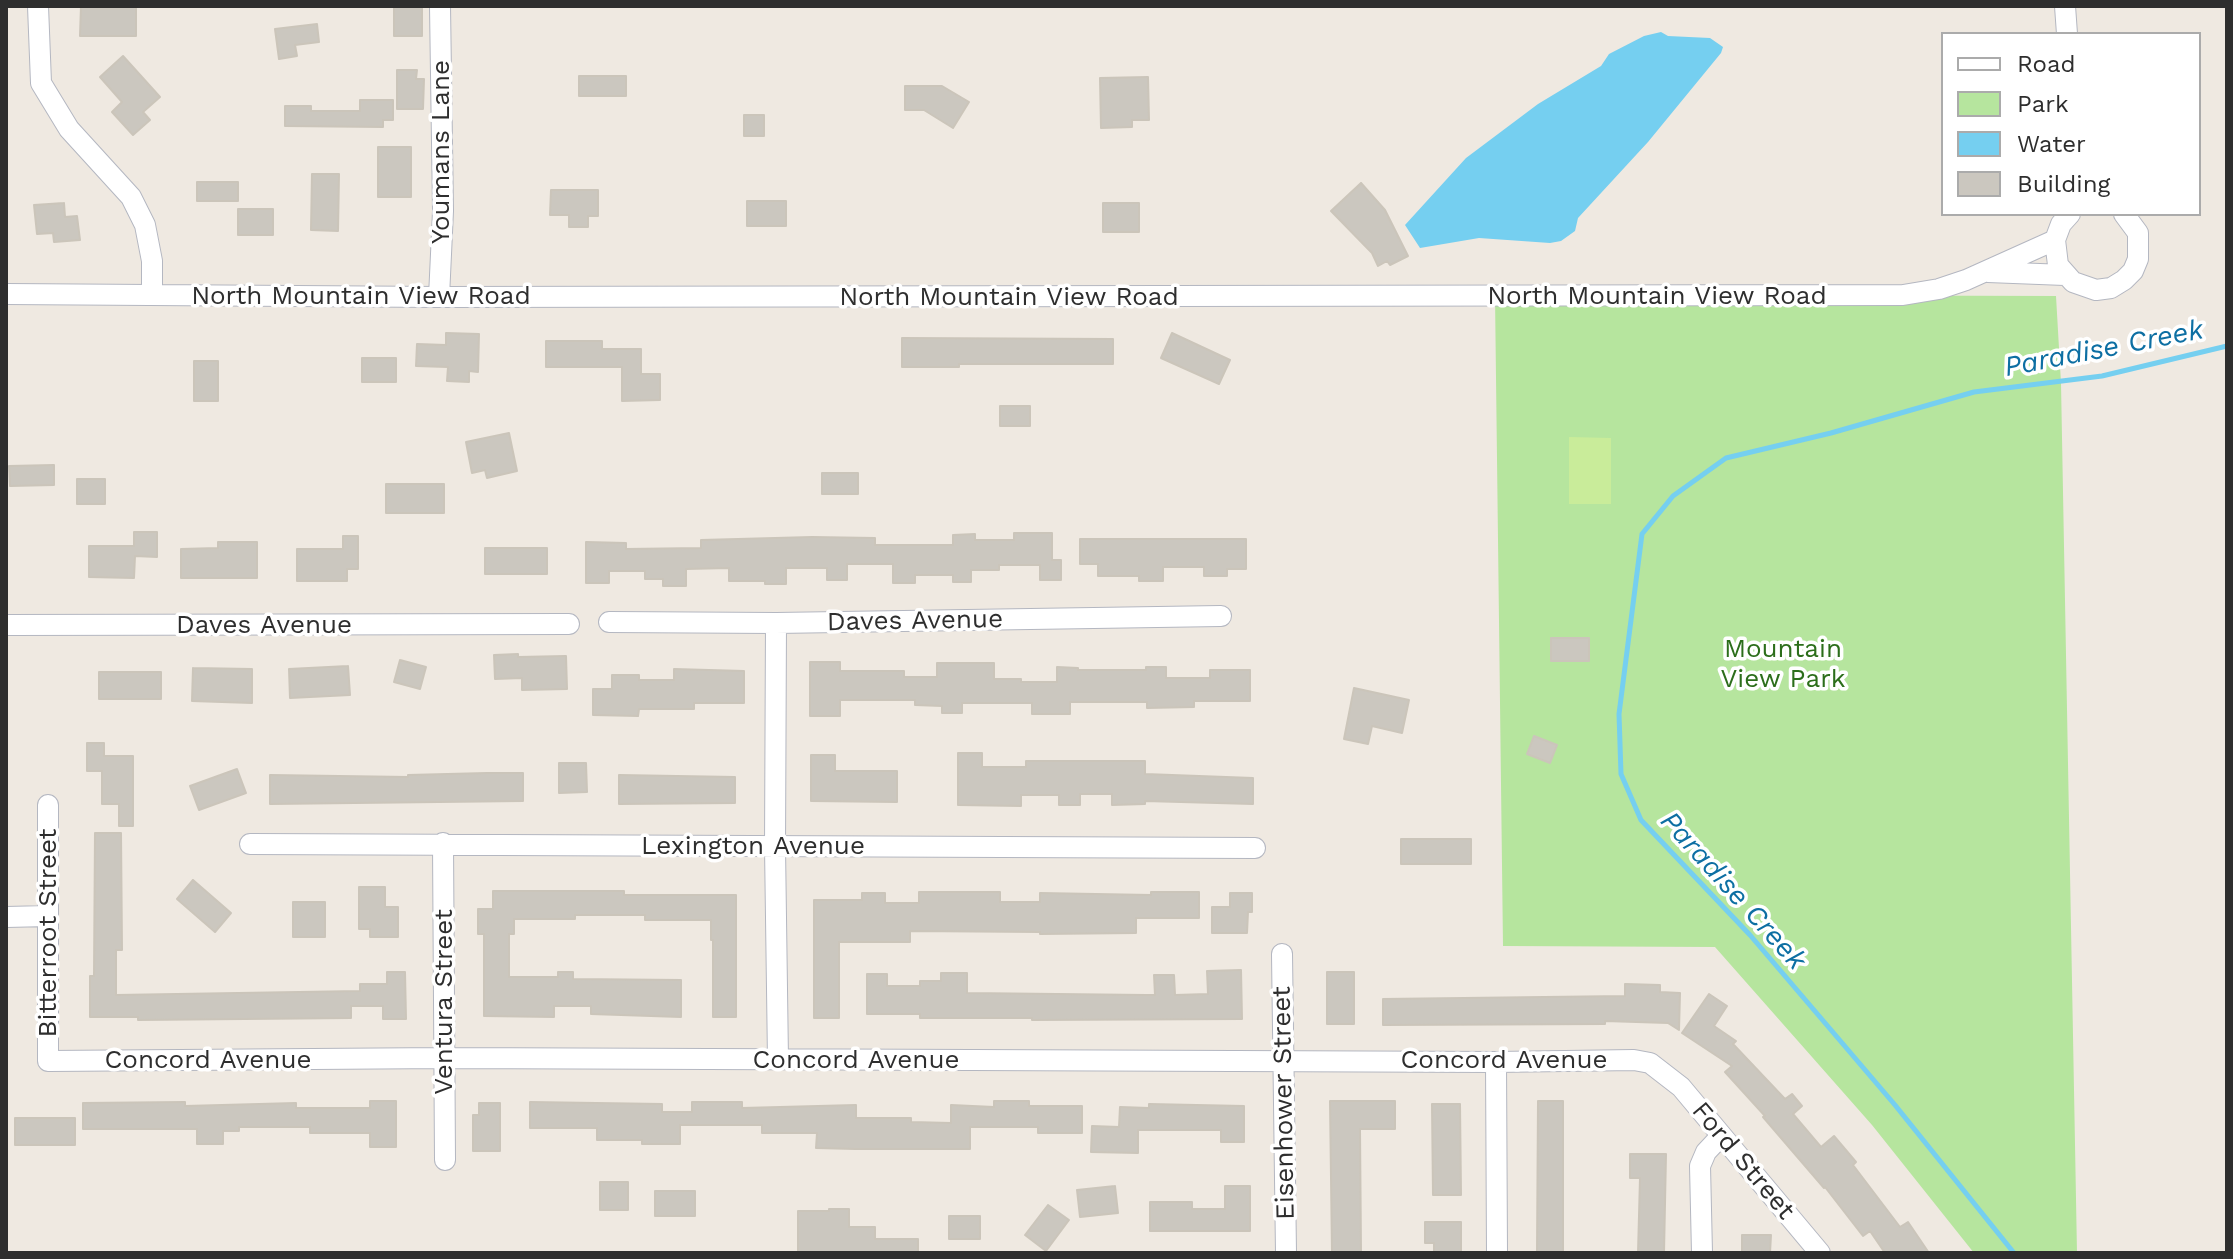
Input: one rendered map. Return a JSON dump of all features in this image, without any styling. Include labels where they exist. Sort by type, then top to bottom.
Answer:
[{"type":"street","points":[[38,6],[41,83],[69,129],[131,197],[145,225],[152,261],[152,295]]},
{"type":"street","name":"Youmans Lane","points":[[439,297],[443,211],[440,6]]},
{"type":"street","points":[[2065,275],[2058,265],[2055,240],[2061,224],[2068,216]]},
{"type":"street","name":"North Mountain View Road","points":[[1980,272],[2065,275],[2082,287],[2096,290],[2111,288],[2133,271],[2140,246],[2138,233],[2125,216]]},
{"type":"street","name":"North Mountain View Road","points":[[6,294],[439,297],[1903,295],[1939,289],[1966,280],[2055,240]]},
{"type":"street","name":"Daves Avenue","points":[[609,622],[776,623],[1221,616]]},
{"type":"street","points":[[776,623],[778,1060]]},
{"type":"street","name":"Daves Avenue","points":[[6,625],[569,624]]},
{"type":"street","name":"Bitterroot Street","points":[[48,805],[48,1061]]},
{"type":"street","name":"Ventura Street","points":[[443,843],[445,1160]]},
{"type":"street","name":"Lexington Avenue","points":[[250,844],[1255,848]]},
{"type":"street","points":[[6,917],[48,916]]},
{"type":"street","name":"Eisenhower Street","points":[[1282,954],[1286,1253]]},
{"type":"street","name":"Concord Avenue","points":[[48,1061],[445,1058],[1634,1060],[1650,1063],[1662,1071]]},
{"type":"street","points":[[1496,1062],[1497,1253]]},
{"type":"street","name":"Ford Street","points":[[1662,1071],[1681,1087],[1820,1253]]},
{"type":"street","points":[[1702,1253],[1700,1166],[1706,1152],[1721,1136]]},
{"type":"green space","name":"Mountain View Park","points":[[1495,296],[2056,296],[2061,383],[2077,1253],[1974,1253],[1872,1125],[1715,947],[1503,946]]},
{"type":"green space","points":[[1569,437],[1611,438],[1611,504],[1569,504]]},
{"type":"water","points":[[1661,32],[1668,36],[1710,38],[1723,47],[1648,142],[1578,218],[1575,231],[1561,241],[1550,243],[1479,238],[1420,248],[1405,225],[1466,158],[1538,104],[1601,66],[1609,54],[1644,36]]},
{"type":"building","points":[[81,6],[136,6],[136,36],[80,36]]},
{"type":"building","points":[[394,6],[422,6],[422,36],[394,36]]},
{"type":"building","points":[[317,24],[319,42],[295,45],[297,56],[279,59],[275,29]]},
{"type":"building","points":[[123,56],[160,97],[143,112],[150,120],[133,135],[112,112],[122,102],[100,77]]},
{"type":"building","points":[[397,70],[417,70],[416,79],[424,79],[423,109],[397,109]]},
{"type":"building","points":[[579,76],[626,76],[626,96],[579,96]]},
{"type":"building","points":[[1148,77],[1149,120],[1132,120],[1132,127],[1101,128],[1100,78]]},
{"type":"building","points":[[905,86],[942,86],[969,102],[953,128],[924,110],[905,110]]},
{"type":"building","points":[[360,100],[393,100],[393,120],[383,120],[383,127],[285,126],[285,106],[311,106],[311,111],[360,111]]},
{"type":"building","points":[[744,115],[764,115],[764,136],[744,136]]},
{"type":"building","points":[[378,147],[411,147],[411,197],[378,197]]},
{"type":"building","points":[[312,174],[339,174],[338,231],[311,230]]},
{"type":"building","points":[[197,182],[238,182],[238,201],[197,201]]},
{"type":"building","points":[[1361,183],[1385,210],[1408,256],[1390,265],[1387,261],[1378,266],[1372,253],[1331,211]]},
{"type":"building","points":[[551,190],[598,190],[598,216],[588,216],[588,227],[569,227],[569,215],[550,215]]},
{"type":"building","points":[[747,201],[786,201],[786,226],[747,226]]},
{"type":"building","points":[[64,203],[65,217],[77,216],[80,240],[54,242],[53,233],[37,234],[34,205]]},
{"type":"building","points":[[1103,203],[1139,203],[1139,232],[1103,232]]},
{"type":"building","points":[[238,209],[273,209],[273,235],[238,235]]},
{"type":"building","points":[[446,333],[479,334],[478,372],[469,371],[469,382],[447,381],[448,367],[416,366],[417,344],[446,345]]},
{"type":"building","points":[[1172,333],[1230,360],[1219,384],[1161,358]]},
{"type":"building","points":[[902,338],[1113,339],[1113,364],[902,367]]},
{"type":"building","points":[[546,341],[602,341],[602,349],[641,349],[641,374],[660,374],[660,400],[622,401],[622,367],[546,367]]},
{"type":"building","points":[[362,358],[396,358],[396,382],[362,382]]},
{"type":"building","points":[[194,361],[218,361],[218,401],[194,401]]},
{"type":"building","points":[[1000,406],[1030,406],[1030,426],[1000,426]]},
{"type":"building","points":[[509,433],[517,471],[487,478],[485,470],[472,473],[466,442]]},
{"type":"building","points":[[54,465],[54,485],[10,486],[9,466]]},
{"type":"building","points":[[822,473],[858,473],[858,494],[822,494]]},
{"type":"building","points":[[77,479],[105,479],[105,504],[77,504]]},
{"type":"building","points":[[386,484],[444,484],[444,513],[386,513]]},
{"type":"building","points":[[134,532],[157,532],[157,557],[135,556],[134,578],[89,577],[89,546],[134,546]]},
{"type":"building","points":[[1014,533],[1052,533],[1052,560],[1061,560],[1061,580],[1040,580],[1040,565],[999,565],[999,570],[971,570],[971,582],[953,582],[953,575],[915,575],[915,583],[893,583],[893,564],[847,564],[847,580],[827,580],[827,568],[786,568],[786,584],[729,581],[729,568],[686,569],[686,586],[663,586],[663,579],[645,579],[645,571],[609,571],[609,583],[586,583],[586,542],[626,543],[626,549],[701,548],[701,540],[812,537],[875,538],[875,545],[953,545],[953,535],[975,534],[975,540],[1014,540]]},
{"type":"building","points":[[343,536],[358,536],[358,569],[347,569],[347,581],[297,581],[297,549],[343,549]]},
{"type":"building","points":[[1080,539],[1246,539],[1246,569],[1227,569],[1227,576],[1204,576],[1204,567],[1163,567],[1163,581],[1139,581],[1139,576],[1098,576],[1098,564],[1080,564]]},
{"type":"building","points":[[218,542],[257,542],[257,578],[181,578],[181,549],[218,548]]},
{"type":"building","points":[[485,548],[547,548],[547,574],[485,574]]},
{"type":"building","points":[[1551,638],[1589,638],[1589,661],[1551,661]]},
{"type":"building","points":[[518,654],[518,657],[566,656],[567,689],[522,690],[522,678],[495,679],[494,655]]},
{"type":"building","points":[[400,660],[426,667],[420,689],[394,682]]},
{"type":"building","points":[[810,662],[840,662],[840,671],[904,671],[904,677],[937,677],[937,663],[994,663],[994,679],[1021,679],[1021,682],[1057,682],[1057,667],[1146,670],[1146,667],[1166,667],[1166,678],[1210,678],[1210,670],[1250,670],[1250,701],[1194,701],[1194,707],[1147,708],[1147,702],[1070,702],[1070,714],[1032,714],[1032,703],[962,703],[962,713],[942,713],[942,706],[915,705],[915,700],[840,700],[840,716],[810,716]]},
{"type":"building","points":[[348,666],[350,695],[290,698],[289,669]]},
{"type":"building","points":[[193,668],[252,669],[252,703],[192,701]]},
{"type":"building","points":[[674,669],[744,671],[744,703],[694,703],[694,709],[639,709],[638,716],[593,715],[593,689],[612,689],[612,675],[639,675],[639,680],[674,680]]},
{"type":"building","points":[[99,672],[161,672],[161,699],[99,699]]},
{"type":"building","points":[[1354,688],[1409,700],[1402,733],[1372,726],[1368,744],[1344,739]]},
{"type":"building","points":[[1534,736],[1557,745],[1550,763],[1527,754]]},
{"type":"building","points":[[87,743],[104,743],[104,756],[133,756],[133,826],[119,826],[119,804],[102,804],[102,771],[87,771]]},
{"type":"building","points":[[958,753],[982,753],[982,767],[1026,767],[1026,761],[1145,761],[1145,774],[1253,778],[1253,804],[1145,801],[1145,804],[1112,805],[1112,794],[1080,794],[1080,805],[1059,805],[1059,795],[1021,795],[1021,806],[958,805]]},
{"type":"building","points":[[811,755],[835,755],[835,771],[897,771],[897,802],[811,801]]},
{"type":"building","points":[[559,763],[586,763],[587,792],[559,793]]},
{"type":"building","points":[[237,769],[246,793],[199,810],[190,786]]},
{"type":"building","points":[[523,773],[523,801],[270,804],[270,775],[408,777]]},
{"type":"building","points":[[619,775],[735,777],[735,803],[619,804]]},
{"type":"building","points":[[95,833],[121,833],[122,950],[116,950],[116,995],[360,991],[360,984],[387,984],[387,972],[405,972],[406,1019],[383,1019],[383,1006],[351,1006],[351,1018],[138,1020],[138,1017],[90,1017],[90,976],[94,976]]},
{"type":"building","points":[[1401,839],[1471,839],[1471,864],[1401,864]]},
{"type":"building","points":[[193,880],[231,913],[215,932],[177,899]]},
{"type":"building","points":[[359,887],[385,887],[385,907],[398,907],[398,937],[370,937],[370,929],[359,929]]},
{"type":"building","points":[[493,891],[736,895],[736,1017],[713,1017],[711,920],[645,920],[645,915],[514,919],[514,934],[509,934],[509,977],[558,977],[558,972],[573,972],[573,979],[681,980],[681,1017],[591,1014],[591,1006],[554,1006],[554,1017],[484,1016],[484,934],[478,934],[478,909],[493,909]]},
{"type":"building","points":[[919,892],[1000,892],[1000,902],[1040,902],[1040,893],[1151,895],[1151,892],[1199,892],[1199,918],[1136,918],[1136,933],[910,931],[910,942],[839,942],[839,1018],[814,1018],[814,900],[862,900],[862,893],[885,893],[885,903],[919,903]]},
{"type":"building","points":[[1230,893],[1252,893],[1247,933],[1212,933],[1212,907],[1230,907]]},
{"type":"building","points":[[293,902],[325,902],[325,937],[293,937]]},
{"type":"building","points":[[1241,970],[1242,1019],[1032,1020],[867,1014],[867,974],[887,974],[887,986],[920,986],[920,981],[941,981],[941,973],[967,973],[967,993],[1146,995],[1155,995],[1154,975],[1174,975],[1175,995],[1208,994],[1207,971]]},
{"type":"building","points":[[1327,972],[1354,972],[1354,1024],[1327,1024]]},
{"type":"building","points":[[1625,984],[1660,985],[1660,992],[1680,993],[1679,1030],[1668,1023],[1605,1021],[1605,1024],[1383,1025],[1383,999],[1625,996]]},
{"type":"building","points":[[1709,994],[1727,1006],[1714,1026],[1736,1041],[1733,1044],[1785,1099],[1792,1094],[1802,1106],[1793,1114],[1821,1147],[1834,1136],[1856,1162],[1853,1165],[1900,1227],[1908,1222],[1929,1253],[1885,1253],[1870,1231],[1863,1236],[1825,1187],[1725,1072],[1732,1066],[1682,1033]]},
{"type":"building","points":[[370,1101],[396,1101],[396,1147],[370,1147],[370,1133],[310,1133],[310,1127],[239,1127],[239,1131],[223,1131],[223,1144],[197,1144],[197,1129],[83,1129],[83,1103],[185,1102],[185,1106],[296,1103],[296,1108],[370,1108]]},
{"type":"building","points":[[994,1101],[1029,1101],[1029,1106],[1082,1106],[1082,1133],[1038,1133],[1038,1127],[970,1127],[970,1149],[855,1149],[816,1148],[817,1133],[762,1133],[762,1125],[680,1125],[680,1144],[597,1140],[597,1128],[530,1128],[530,1102],[662,1104],[662,1112],[692,1112],[692,1102],[742,1102],[742,1108],[856,1105],[856,1118],[911,1118],[911,1122],[951,1123],[951,1105],[994,1107]]},
{"type":"building","points":[[1330,1101],[1395,1101],[1395,1129],[1360,1129],[1361,1253],[1332,1253]]},
{"type":"building","points":[[1538,1101],[1563,1101],[1563,1253],[1537,1253]]},
{"type":"building","points":[[479,1103],[500,1103],[500,1151],[473,1151],[473,1115],[479,1115]]},
{"type":"building","points":[[1149,1104],[1244,1106],[1244,1142],[1221,1142],[1221,1130],[1138,1130],[1138,1153],[1091,1152],[1092,1126],[1119,1127],[1120,1107],[1149,1108]]},
{"type":"building","points":[[1432,1104],[1460,1104],[1461,1195],[1433,1195]]},
{"type":"building","points":[[15,1118],[75,1118],[75,1145],[15,1145]]},
{"type":"building","points":[[1630,1154],[1666,1154],[1664,1253],[1638,1253],[1640,1178],[1630,1178]]},
{"type":"building","points":[[600,1182],[628,1182],[628,1210],[600,1210]]},
{"type":"building","points":[[1115,1186],[1118,1213],[1080,1217],[1077,1190]]},
{"type":"building","points":[[1225,1186],[1250,1186],[1250,1231],[1150,1231],[1150,1202],[1192,1202],[1192,1209],[1225,1209]]},
{"type":"building","points":[[655,1191],[695,1191],[695,1216],[655,1216]]},
{"type":"building","points":[[1048,1205],[1069,1220],[1046,1251],[1025,1235]]},
{"type":"building","points":[[849,1209],[849,1227],[875,1227],[875,1239],[918,1239],[918,1253],[798,1253],[798,1211]]},
{"type":"building","points":[[949,1216],[980,1216],[980,1239],[949,1239]]},
{"type":"building","points":[[1425,1222],[1461,1222],[1461,1253],[1434,1253],[1434,1243],[1425,1243]]},
{"type":"building","points":[[1742,1235],[1771,1235],[1770,1253],[1742,1253]]},
{"type":"waterway","name":"Paradise Creek","points":[[2014,1253],[1895,1105],[1750,935],[1641,820],[1621,774],[1619,714],[1642,534],[1673,496],[1726,458],[1831,433],[1974,392],[2102,376],[2227,346]]}]
